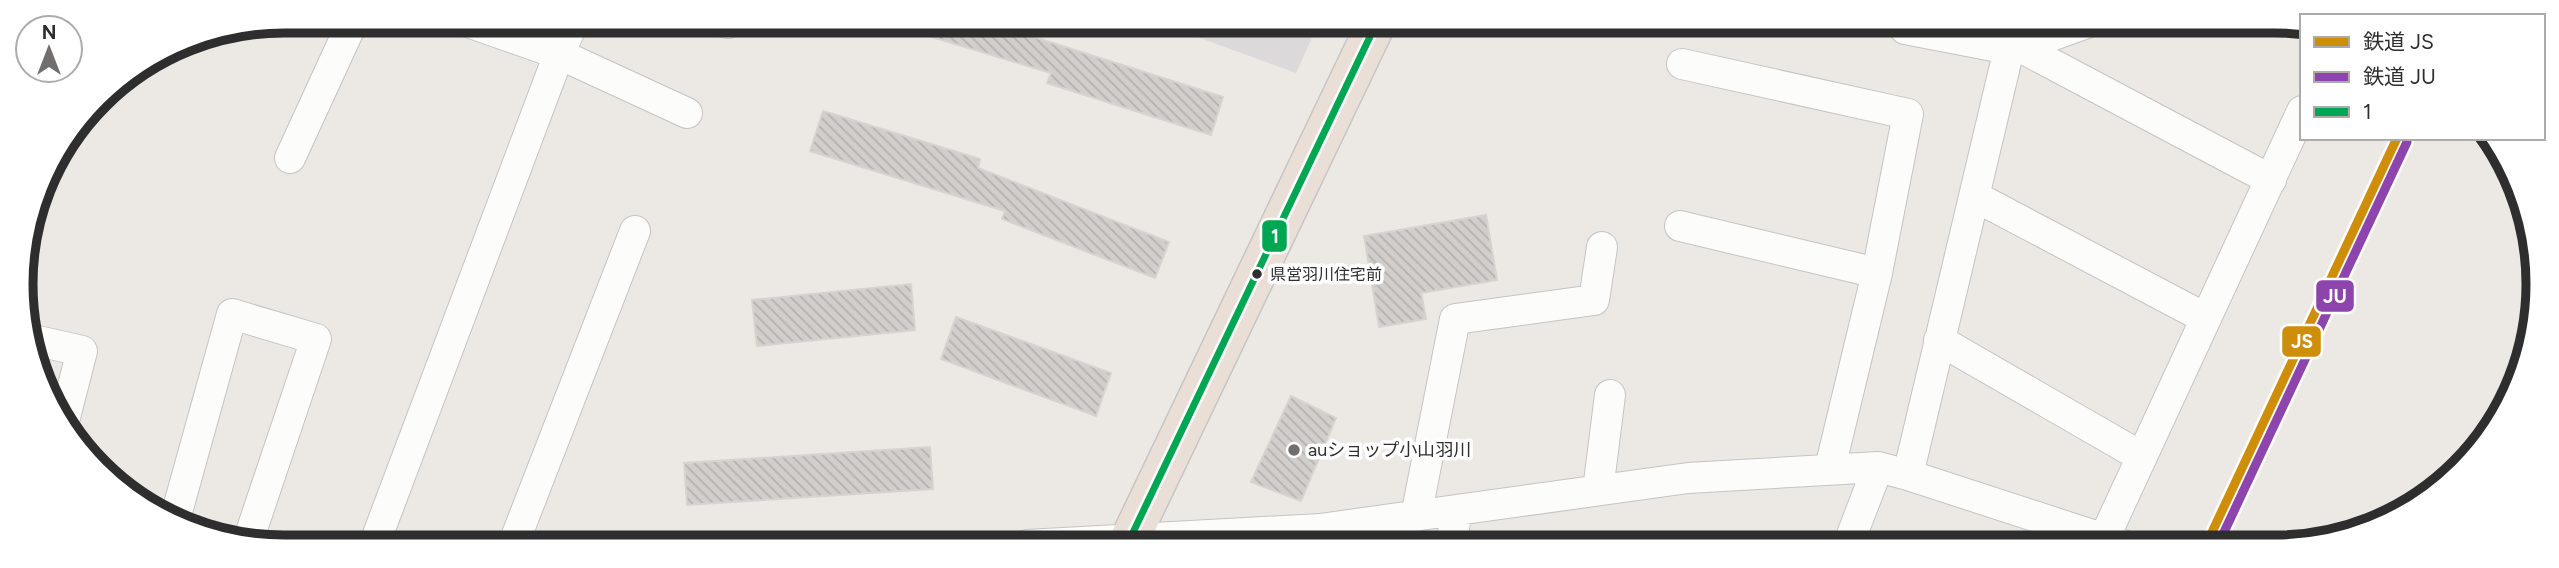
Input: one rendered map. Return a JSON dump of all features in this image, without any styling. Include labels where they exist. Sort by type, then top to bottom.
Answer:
[{"type":"highway","points":[[1132,535],[1372,33]]},
{"type":"street","points":[[290,158],[347,33]]},
{"type":"street","points":[[499,33],[559,54],[687,113]]},
{"type":"street","points":[[378,535],[569,33]]},
{"type":"street","points":[[1928,33],[2015,48],[2271,180]]},
{"type":"street","points":[[2015,48],[2058,33]]},
{"type":"street","points":[[1908,475],[1974,196],[2015,48]]},
{"type":"street","points":[[1682,64],[1908,114],[1877,273],[1830,468]]},
{"type":"street","points":[[2112,535],[2142,457],[2300,115]]},
{"type":"street","points":[[1974,196],[2205,318]]},
{"type":"street","points":[[1680,226],[1877,273]]},
{"type":"street","points":[[517,535],[635,231]]},
{"type":"street","points":[[1416,516],[1455,319],[1594,300],[1602,247]]},
{"type":"street","points":[[176,511],[232,314],[316,339],[251,533]]},
{"type":"street","points":[[1939,340],[2142,457]]},
{"type":"street","points":[[40,342],[82,352],[67,409]]},
{"type":"street","points":[[1598,491],[1610,395]]},
{"type":"street","points":[[1224,535],[1320,529],[1688,478],[1878,467],[2085,535]]},
{"type":"street","points":[[1852,535],[1878,467]]},
{"type":"street","points":[[1453,535],[1457,510]]},
{"type":"shaded area","points":[[1186,33],[1314,33],[1296,73]]},
{"type":"building","points":[[919,33],[1021,33],[1223,97],[1211,135],[1047,83],[1051,73]]},
{"type":"building","points":[[823,111],[980,159],[978,168],[1169,242],[1155,278],[1002,219],[1005,211],[810,151]]},
{"type":"building","points":[[1486,215],[1497,280],[1421,293],[1426,319],[1379,327],[1364,236]]},
{"type":"building","points":[[911,284],[915,330],[757,346],[752,300]]},
{"type":"building","points":[[956,317],[1111,373],[1096,416],[941,359]]},
{"type":"building","name":"auショップ小山羽川","points":[[1291,396],[1336,418],[1301,501],[1251,482]]},
{"type":"building","points":[[930,447],[933,489],[687,505],[684,463]]},
{"type":"rail line","name":"JS","points":[[2211,535],[2396,140]]},
{"type":"rail line","name":"JU","points":[[2223,535],[2407,142]]},
{"type":"transit line","name":"1","points":[[1132,535],[1372,33]]},
{"type":"place","name":"県営羽川住宅前","points":[[1257,274]]},
{"type":"place","name":"auショップ小山羽川","points":[[1294,450]]}]
